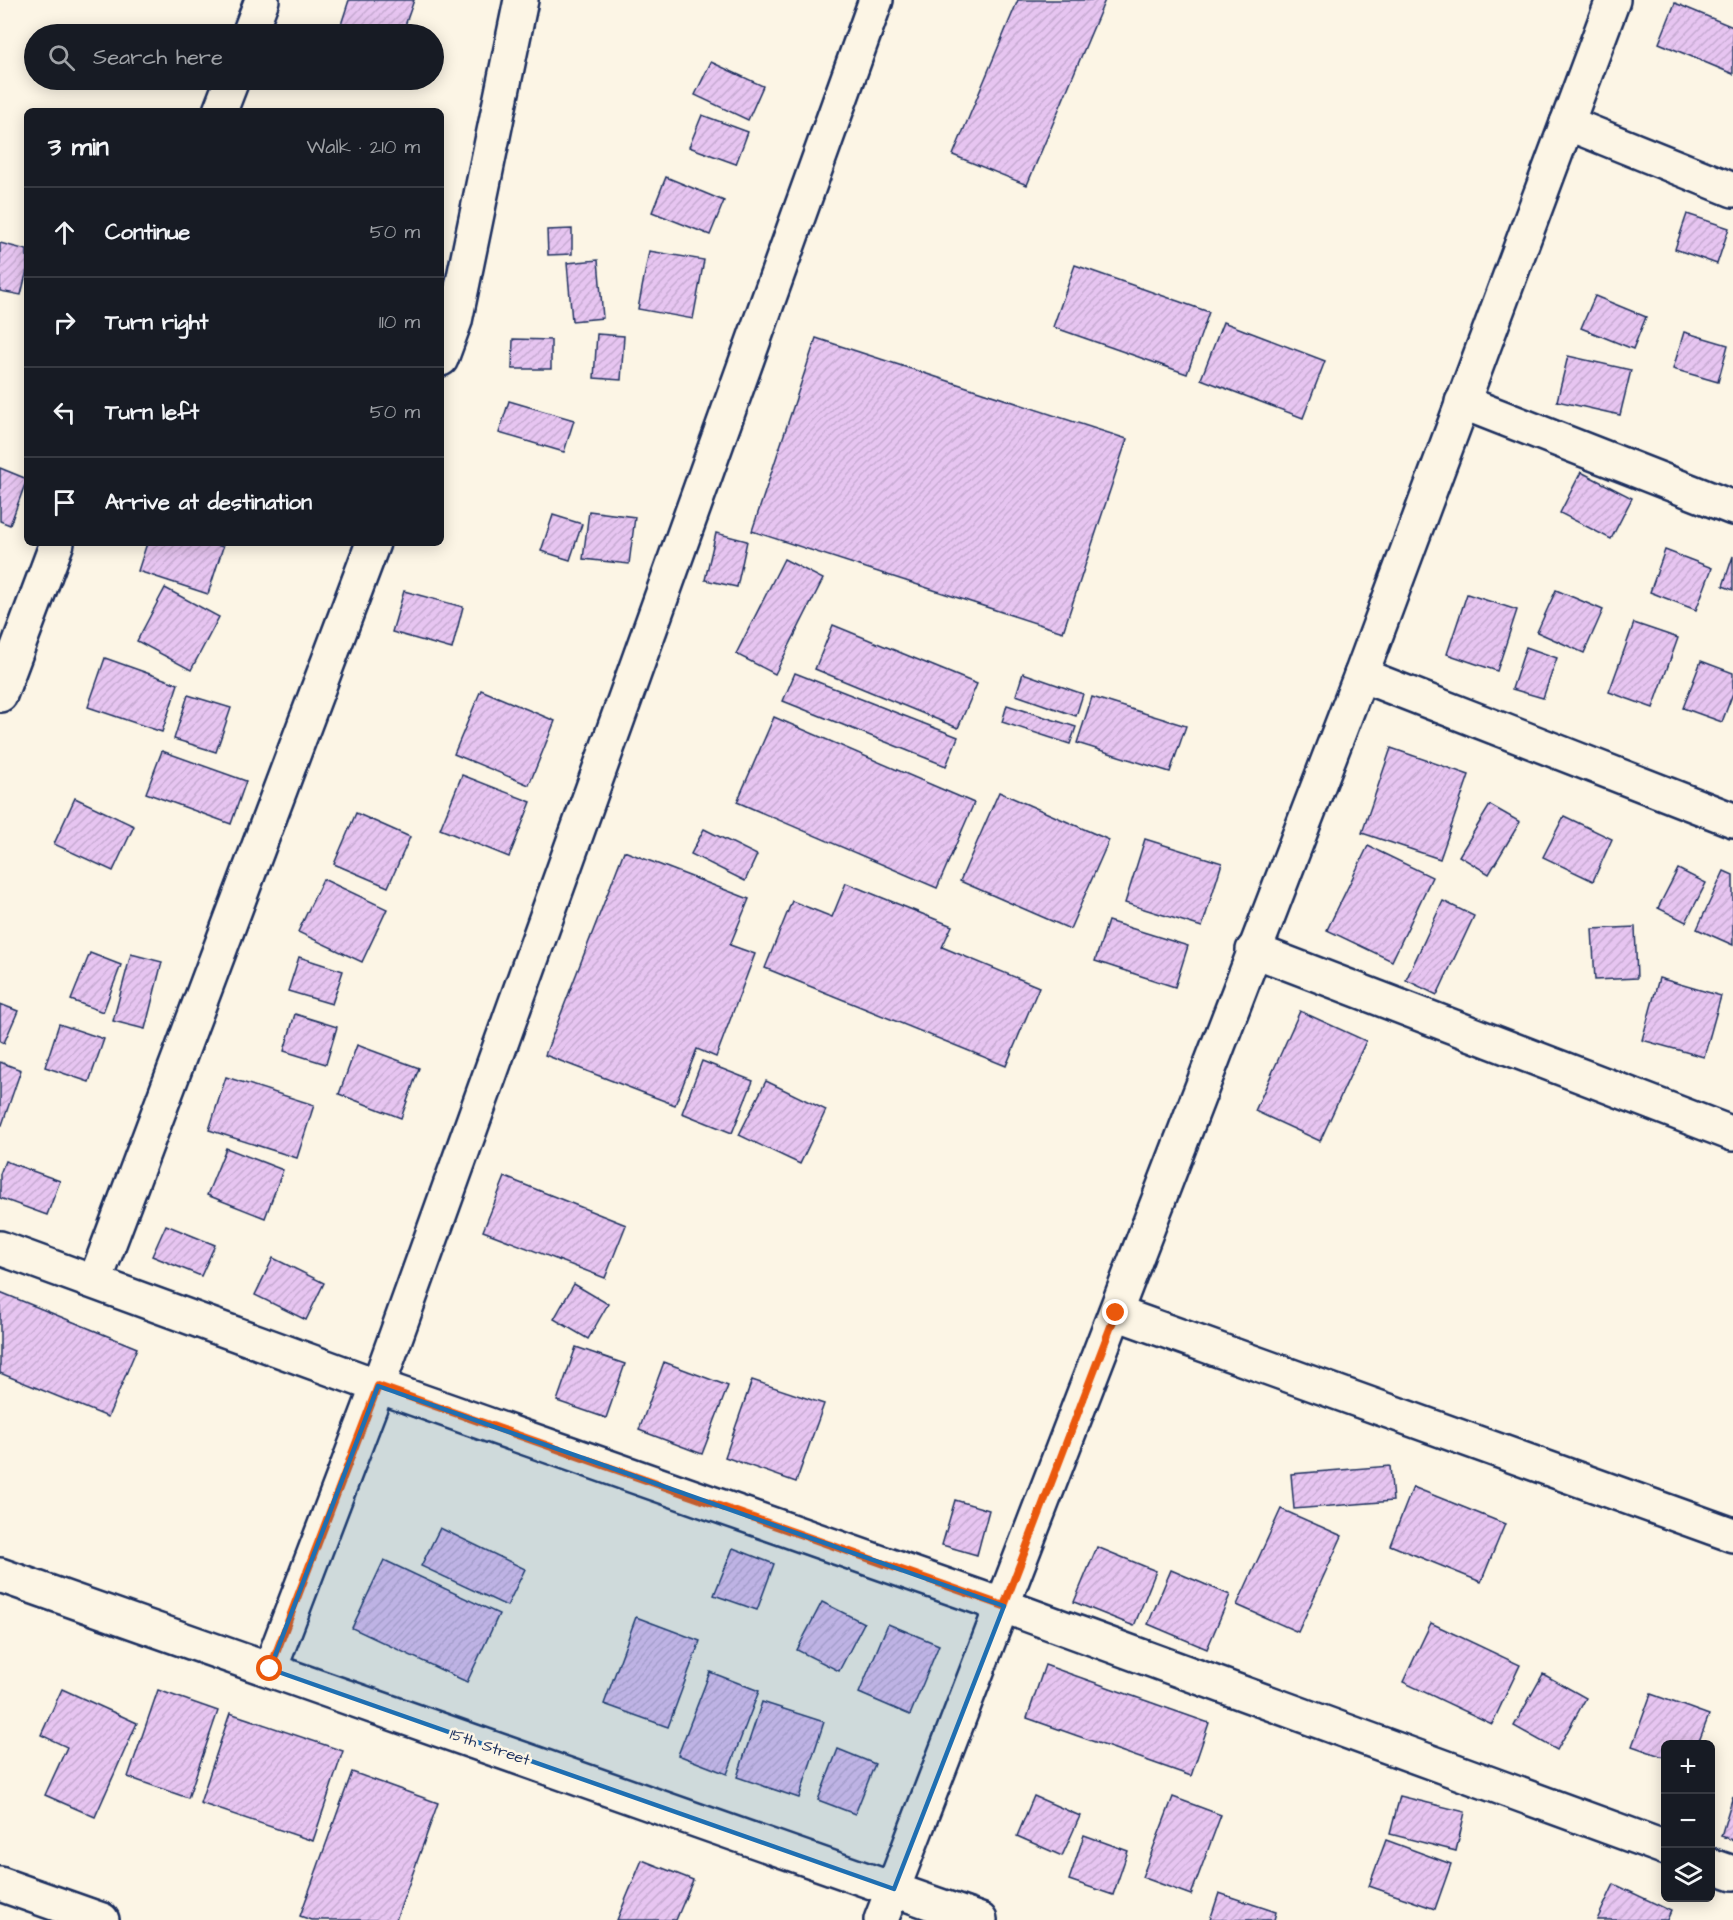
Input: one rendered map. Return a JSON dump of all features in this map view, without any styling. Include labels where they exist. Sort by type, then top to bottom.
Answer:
[{"type":"street","points":[[253,24],[262,0]]},
{"type":"street","points":[[444,351],[455,321],[521,0]]},
{"type":"street","points":[[270,1669],[378,1386],[876,0]]},
{"type":"street","points":[[881,1920],[1004,1606],[1360,675],[1613,0]]},
{"type":"street","points":[[221,108],[228,90]]},
{"type":"street","points":[[1567,123],[1733,190]]},
{"type":"street","points":[[1462,402],[1733,508]]},
{"type":"street","points":[[0,695],[56,546]]},
{"type":"street","points":[[95,1281],[372,546]]},
{"type":"street","points":[[1360,675],[1733,820]]},
{"type":"street","points":[[1253,950],[1733,1134]]},
{"type":"street","points":[[0,1248],[378,1386],[1004,1606],[1661,1847]]},
{"type":"street","points":[[1116,1313],[1733,1535]]},
{"type":"street","name":"15th Street","points":[[0,1575],[980,1920]]},
{"type":"street","points":[[1715,1867],[1733,1873]]},
{"type":"street","points":[[0,1884],[102,1920]]},
{"type":"highlighted area","points":[[378,1386],[1004,1606],[894,1889],[270,1669]]},
{"type":"building","points":[[349,0],[414,0],[406,24],[341,24]]},
{"type":"building","points":[[1018,0],[1105,0],[1027,185],[953,155]]},
{"type":"building","points":[[1675,3],[1733,27],[1733,74],[1659,43]]},
{"type":"building","points":[[711,62],[763,86],[748,120],[695,95]]},
{"type":"building","points":[[702,115],[748,132],[736,164],[689,147]]},
{"type":"building","points":[[666,177],[724,201],[710,235],[652,212]]},
{"type":"building","points":[[1687,214],[1729,228],[1717,264],[1675,249]]},
{"type":"building","points":[[572,229],[572,254],[548,255],[547,230]]},
{"type":"building","points":[[0,243],[24,249],[24,282],[21,295],[0,291]]},
{"type":"building","points":[[649,251],[704,260],[693,319],[638,309]]},
{"type":"building","points":[[598,260],[603,318],[572,321],[567,263]]},
{"type":"building","points":[[1075,265],[1209,312],[1187,374],[1053,327]]},
{"type":"building","points":[[1595,296],[1646,317],[1633,349],[1581,328]]},
{"type":"building","points":[[1223,322],[1325,361],[1303,418],[1201,379]]},
{"type":"building","points":[[1684,332],[1728,345],[1718,382],[1673,369]]},
{"type":"building","points":[[597,334],[624,336],[621,380],[594,378]]},
{"type":"building","points":[[816,338],[1127,439],[1063,632],[752,531]]},
{"type":"building","points":[[513,339],[551,340],[551,369],[512,369]]},
{"type":"building","points":[[1568,356],[1631,370],[1620,415],[1557,401]]},
{"type":"building","points":[[509,401],[574,420],[564,452],[499,433]]},
{"type":"building","points":[[0,468],[24,478],[24,487],[10,525],[0,521]]},
{"type":"building","points":[[1581,472],[1632,498],[1611,539],[1560,513]]},
{"type":"building","points":[[589,511],[635,517],[629,564],[583,559]]},
{"type":"building","points":[[553,515],[582,524],[570,560],[541,551]]},
{"type":"building","points":[[716,533],[747,541],[737,587],[705,580]]},
{"type":"building","points":[[146,546],[223,547],[208,594],[138,571]]},
{"type":"building","points":[[1665,550],[1712,568],[1696,610],[1650,592]]},
{"type":"building","points":[[1733,556],[1733,590],[1723,586]]},
{"type":"building","points":[[784,559],[823,579],[775,674],[736,654]]},
{"type":"building","points":[[165,588],[219,617],[191,670],[137,641]]},
{"type":"building","points":[[1556,590],[1603,610],[1584,653],[1537,632]]},
{"type":"building","points":[[404,591],[463,607],[452,649],[392,632]]},
{"type":"building","points":[[1467,594],[1517,610],[1497,671],[1447,654]]},
{"type":"building","points":[[1634,623],[1678,638],[1653,708],[1609,692]]},
{"type":"building","points":[[833,625],[977,684],[958,728],[815,669]]},
{"type":"building","points":[[1526,647],[1557,658],[1543,698],[1512,689]]},
{"type":"building","points":[[105,658],[178,684],[162,732],[88,707]]},
{"type":"building","points":[[1701,661],[1733,673],[1733,693],[1722,722],[1683,708]]},
{"type":"building","points":[[795,673],[958,737],[946,766],[783,701]]},
{"type":"building","points":[[1023,673],[1083,694],[1076,716],[1016,695]]},
{"type":"building","points":[[481,690],[555,721],[529,785],[454,754]]},
{"type":"building","points":[[188,695],[231,708],[216,752],[174,739]]},
{"type":"building","points":[[1092,697],[1186,726],[1170,772],[1077,743]]},
{"type":"building","points":[[1007,705],[1076,727],[1070,744],[1002,722]]},
{"type":"building","points":[[774,717],[974,803],[937,888],[737,802]]},
{"type":"building","points":[[1391,748],[1469,775],[1440,859],[1362,833]]},
{"type":"building","points":[[162,751],[246,781],[231,824],[146,793]]},
{"type":"building","points":[[462,775],[531,802],[509,857],[440,829]]},
{"type":"building","points":[[999,792],[1109,840],[1070,929],[960,881]]},
{"type":"building","points":[[75,798],[134,826],[113,871],[54,844]]},
{"type":"building","points":[[1490,805],[1520,822],[1489,874],[1459,856]]},
{"type":"building","points":[[356,813],[410,837],[388,887],[334,864]]},
{"type":"building","points":[[1564,816],[1612,839],[1593,881],[1543,857]]},
{"type":"building","points":[[704,829],[757,855],[745,881],[691,854]]},
{"type":"building","points":[[1145,839],[1222,863],[1202,927],[1125,903]]},
{"type":"building","points":[[1368,846],[1432,877],[1392,961],[1327,930]]},
{"type":"building","points":[[624,851],[749,899],[730,945],[755,954],[716,1057],[697,1049],[675,1105],[545,1055]]},
{"type":"building","points":[[1678,869],[1706,883],[1686,922],[1658,908]]},
{"type":"building","points":[[1724,871],[1733,875],[1733,945],[1697,929]]},
{"type":"building","points":[[323,879],[387,909],[362,962],[298,932]]},
{"type":"building","points":[[846,883],[952,926],[942,947],[1039,987],[1006,1066],[765,968],[792,901],[832,917]]},
{"type":"building","points":[[1443,901],[1474,916],[1437,995],[1406,980]]},
{"type":"building","points":[[1108,921],[1188,946],[1175,987],[1095,961]]},
{"type":"building","points":[[1635,927],[1637,978],[1595,980],[1592,929]]},
{"type":"building","points":[[90,953],[121,965],[103,1012],[71,1000]]},
{"type":"building","points":[[131,954],[162,962],[145,1029],[113,1021]]},
{"type":"building","points":[[299,957],[343,971],[332,1004],[288,991]]},
{"type":"building","points":[[1659,978],[1721,996],[1704,1057],[1642,1040]]},
{"type":"building","points":[[0,1004],[18,1011],[4,1043],[0,1041]]},
{"type":"building","points":[[1300,1011],[1366,1041],[1320,1141],[1255,1111]]},
{"type":"building","points":[[295,1014],[337,1027],[326,1064],[284,1051]]},
{"type":"building","points":[[59,1024],[104,1039],[89,1082],[45,1067]]},
{"type":"building","points":[[357,1045],[419,1068],[401,1118],[339,1094]]},
{"type":"building","points":[[702,1061],[753,1081],[732,1133],[682,1113]]},
{"type":"building","points":[[0,1062],[21,1070],[2,1125],[0,1124]]},
{"type":"building","points":[[226,1077],[314,1105],[297,1158],[209,1130]]},
{"type":"building","points":[[766,1081],[826,1110],[800,1164],[739,1135]]},
{"type":"building","points":[[226,1148],[283,1170],[265,1218],[207,1195]]},
{"type":"building","points":[[5,1161],[60,1181],[47,1215],[0,1198],[0,1174]]},
{"type":"building","points":[[505,1177],[626,1225],[605,1278],[483,1231]]},
{"type":"building","points":[[166,1225],[215,1245],[201,1276],[152,1256]]},
{"type":"building","points":[[273,1258],[324,1283],[306,1320],[255,1295]]},
{"type":"building","points":[[574,1284],[608,1304],[588,1339],[554,1319]]},
{"type":"building","points":[[0,1292],[137,1348],[108,1417],[0,1373]]},
{"type":"building","points":[[576,1347],[625,1364],[606,1418],[557,1401]]},
{"type":"building","points":[[664,1362],[728,1386],[702,1454],[639,1430]]},
{"type":"building","points":[[752,1380],[824,1404],[796,1482],[725,1457]]},
{"type":"building","points":[[1390,1466],[1393,1501],[1294,1509],[1291,1474]]},
{"type":"building","points":[[1413,1487],[1505,1524],[1481,1582],[1390,1545]]},
{"type":"building","points":[[955,1500],[989,1510],[977,1555],[942,1545]]},
{"type":"building","points":[[1281,1509],[1342,1536],[1298,1632],[1237,1605]]},
{"type":"building","points":[[440,1528],[525,1569],[507,1606],[421,1566]]},
{"type":"building","points":[[1097,1547],[1156,1571],[1134,1626],[1074,1602]]},
{"type":"building","points":[[733,1548],[774,1564],[757,1610],[714,1595]]},
{"type":"building","points":[[384,1560],[499,1614],[467,1682],[352,1628]]},
{"type":"building","points":[[1171,1570],[1230,1595],[1207,1649],[1148,1624]]},
{"type":"building","points":[[822,1602],[864,1623],[839,1671],[797,1650]]},
{"type":"building","points":[[636,1617],[700,1641],[668,1727],[604,1704]]},
{"type":"building","points":[[1431,1623],[1520,1665],[1492,1724],[1403,1682]]},
{"type":"building","points":[[888,1624],[939,1645],[910,1715],[859,1693]]},
{"type":"building","points":[[1045,1665],[1209,1723],[1191,1776],[1027,1718]]},
{"type":"building","points":[[710,1672],[759,1691],[727,1774],[678,1755]]},
{"type":"building","points":[[1543,1674],[1586,1698],[1557,1750],[1514,1726]]},
{"type":"building","points":[[62,1689],[137,1723],[95,1817],[45,1795],[67,1747],[41,1735]]},
{"type":"building","points":[[158,1690],[218,1711],[188,1798],[128,1777]]},
{"type":"building","points":[[1651,1694],[1709,1715],[1700,1740],[1661,1740],[1661,1756],[1632,1746]]},
{"type":"building","points":[[762,1702],[824,1722],[799,1798],[737,1777]]},
{"type":"building","points":[[230,1713],[343,1751],[313,1841],[200,1803]]},
{"type":"building","points":[[838,1749],[875,1764],[855,1814],[818,1800]]},
{"type":"building","points":[[352,1772],[438,1803],[396,1920],[311,1920],[300,1916]]},
{"type":"building","points":[[1034,1796],[1080,1816],[1062,1856],[1017,1836]]},
{"type":"building","points":[[1400,1796],[1465,1812],[1456,1851],[1390,1834]]},
{"type":"building","points":[[1733,1796],[1733,1840],[1721,1836]]},
{"type":"building","points":[[1173,1797],[1221,1815],[1191,1895],[1142,1877]]},
{"type":"building","points":[[1084,1835],[1128,1851],[1113,1895],[1069,1880]]},
{"type":"building","points":[[1386,1840],[1451,1864],[1435,1909],[1369,1886]]},
{"type":"building","points":[[642,1860],[693,1880],[676,1920],[617,1920]]},
{"type":"building","points":[[1614,1884],[1671,1911],[1667,1920],[1597,1920]]},
{"type":"building","points":[[1219,1893],[1276,1912],[1274,1920],[1210,1920]]},
{"type":"route","points":[[270,1669],[378,1386],[1004,1606],[1116,1313]]}]
